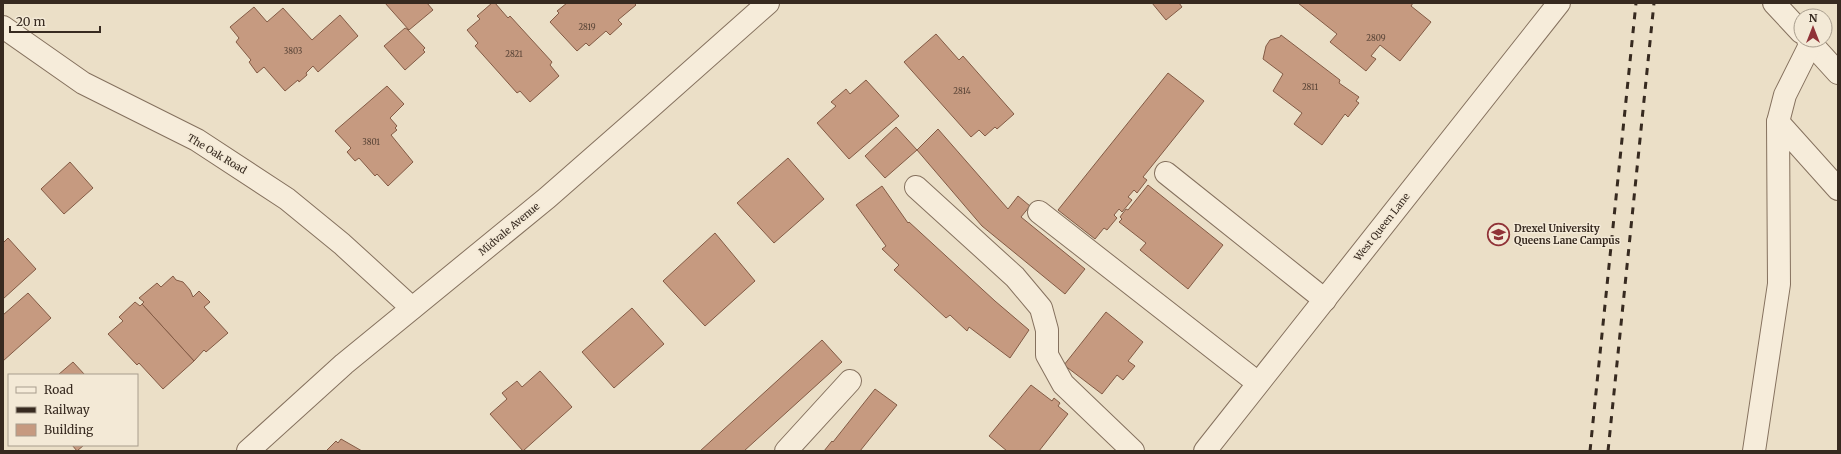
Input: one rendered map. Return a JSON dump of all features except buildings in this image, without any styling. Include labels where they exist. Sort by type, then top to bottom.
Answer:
[{"type":"street","name":"Midvale Avenue","points":[[248,451],[344,364],[547,198],[768,3]]},
{"type":"street","name":"West Queen Lane","points":[[1204,451],[1560,3]]},
{"type":"street","points":[[1774,3],[1793,23]]},
{"type":"street","name":"The Oak Road","points":[[3,27],[83,83],[197,140],[287,198],[342,244],[412,308]]},
{"type":"street","points":[[1754,451],[1779,284],[1778,122],[1785,95],[1803,48]]},
{"type":"street","points":[[1816,48],[1838,73]]},
{"type":"street","points":[[1778,122],[1838,189]]},
{"type":"street","points":[[1166,173],[1325,300]]},
{"type":"street","points":[[916,187],[1014,277],[1040,308],[1047,330],[1047,355],[1064,384],[1133,451]]},
{"type":"street","points":[[1039,212],[1258,383]]},
{"type":"street","points":[[786,451],[850,380]]},
{"type":"railway","points":[[1590,451],[1636,3]]},
{"type":"railway","points":[[1608,451],[1654,3]]},
{"type":"place","name":"Drexel University Queens Lane Campus","points":[[1498,234]]}]
